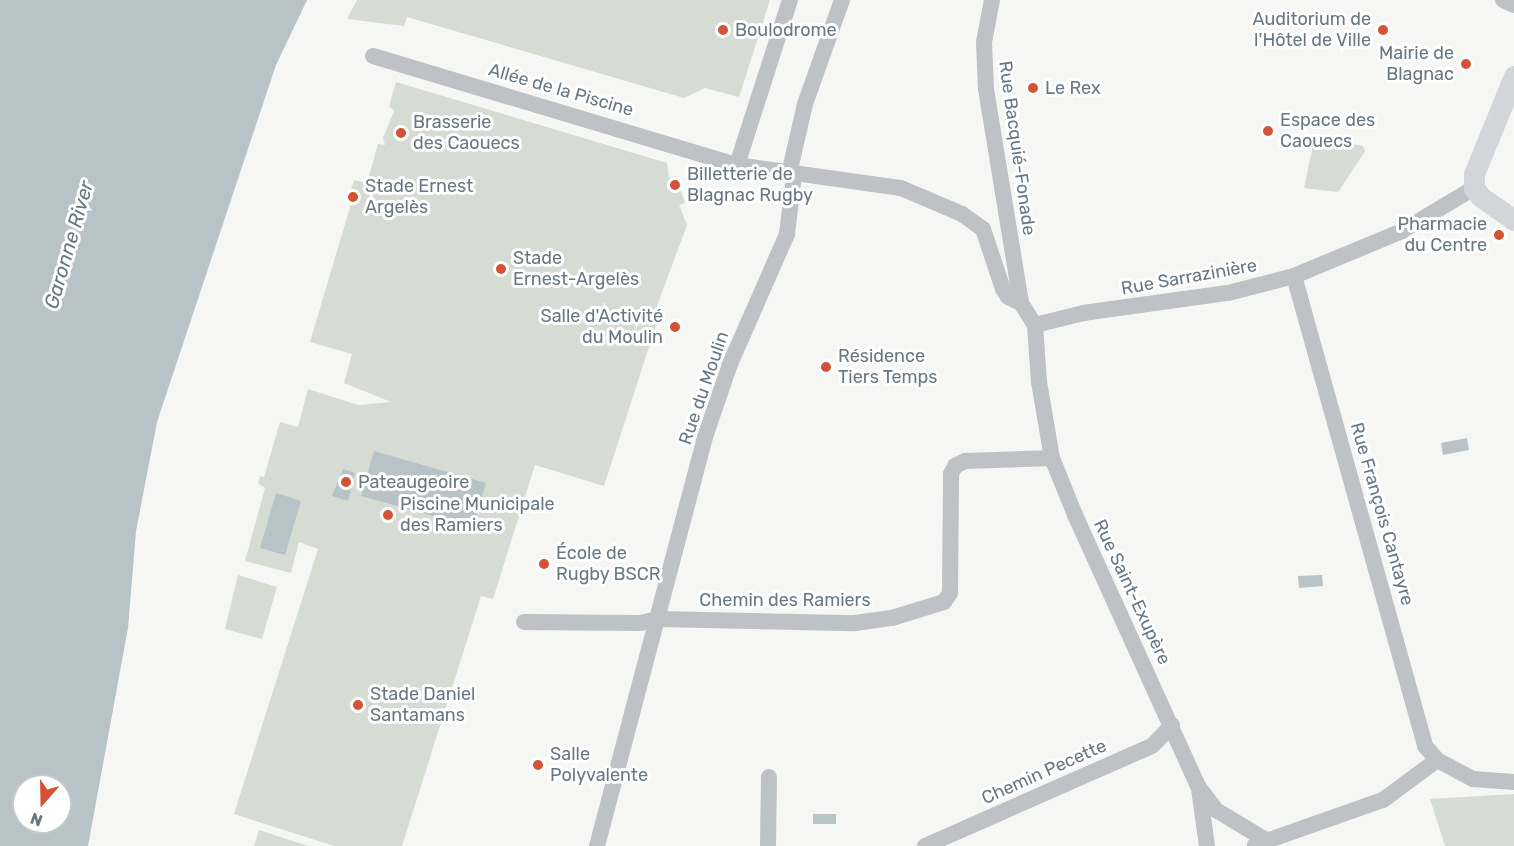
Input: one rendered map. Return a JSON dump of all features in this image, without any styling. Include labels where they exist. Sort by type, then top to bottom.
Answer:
[{"type":"main road","points":[[1514,76],[1477,160],[1474,188],[1514,220]]},
{"type":"street","points":[[737,165],[790,0]]},
{"type":"street","name":"Rue du Moulin","points":[[657,619],[723,384],[787,234],[791,174],[805,104],[842,0]]},
{"type":"street","name":"Rue Bacquié-Fonade","points":[[992,0],[984,42],[986,89],[1021,303]]},
{"type":"street","points":[[1503,0],[1514,5]]},
{"type":"street","name":"Allée de la Piscine","points":[[373,56],[737,165],[791,174],[859,180],[901,188],[962,214],[983,229],[1000,284],[1008,297],[1021,303]]},
{"type":"street","name":"Rue Sarrazinière","points":[[1035,325],[1083,314],[1228,293],[1294,276],[1402,231],[1474,188]]},
{"type":"street","name":"Rue François Cantayre","points":[[1294,276],[1421,733],[1437,760]]},
{"type":"street","points":[[1021,303],[1035,325]]},
{"type":"street","name":"Rue Saint-Exupère","points":[[1035,325],[1039,382],[1052,458],[1198,786],[1216,810],[1258,843],[1383,800],[1437,760]]},
{"type":"street","name":"Chemin des Ramiers","points":[[657,619],[855,623],[892,618],[944,602],[952,580],[951,474],[955,466],[965,461],[1052,458]]},
{"type":"street","points":[[524,622],[640,623],[657,619],[597,846]]},
{"type":"street","name":"Chemin Pecette","points":[[925,846],[1152,746],[1172,725]]},
{"type":"street","points":[[1437,760],[1473,779],[1514,782]]},
{"type":"street","points":[[768,846],[769,777]]},
{"type":"street","points":[[1198,786],[1207,846]]},
{"type":"shaded area","points":[[357,0],[770,0],[739,97],[705,88],[684,98],[407,17],[404,26],[347,19]]},
{"type":"shaded area","points":[[396,82],[667,163],[669,178],[676,176],[685,203],[679,205],[687,225],[654,314],[659,316],[604,486],[535,465],[493,599],[481,596],[402,846],[334,846],[234,814],[318,549],[299,542],[291,573],[245,561],[265,488],[258,483],[260,476],[264,477],[280,422],[298,427],[308,389],[358,405],[391,402],[344,383],[352,354],[310,342],[351,204],[347,203],[354,180],[367,183],[378,144],[385,145],[383,138],[394,111],[389,106]]},
{"type":"shaded area","points":[[1315,136],[1363,146],[1365,151],[1338,192],[1304,188]]},
{"type":"shaded area","points":[[238,575],[277,587],[262,639],[225,629]]},
{"type":"shaded area","points":[[1514,794],[1514,846],[1445,846],[1430,799]]},
{"type":"shaded area","points":[[259,830],[308,846],[254,846]]},
{"type":"water","name":"Garonne River","points":[[0,0],[307,0],[276,65],[157,422],[136,531],[128,628],[88,846],[0,846]]},
{"type":"water","points":[[1467,438],[1469,450],[1443,455],[1441,443]]},
{"type":"water","points":[[374,451],[486,483],[473,527],[361,496]]},
{"type":"water","name":"Pateaugeoire","points":[[343,469],[355,473],[348,501],[332,496]]},
{"type":"water","points":[[276,493],[301,501],[285,555],[260,548]]},
{"type":"water","points":[[1322,575],[1323,586],[1299,588],[1298,576]]},
{"type":"water","points":[[813,814],[836,814],[836,824],[813,824]]},
{"type":"place","name":"Boulodrome","points":[[723,30]]},
{"type":"place","name":"Auditorium de l'Hôtel de Ville","points":[[1383,30]]},
{"type":"place","name":"Mairie de Blagnac","points":[[1466,64]]},
{"type":"place","name":"Le Rex","points":[[1033,88]]},
{"type":"place","name":"Espace des Caouecs","points":[[1268,131]]},
{"type":"place","name":"Brasserie des Caouecs","points":[[401,133]]},
{"type":"place","name":"Billetterie de Blagnac Rugby","points":[[675,185]]},
{"type":"place","name":"Stade Ernest Argelès","points":[[353,197]]},
{"type":"place","name":"Pharmacie du Centre","points":[[1499,235]]},
{"type":"place","name":"Stade Ernest-Argelès","points":[[501,269]]},
{"type":"place","name":"Salle d'Activité du Moulin","points":[[675,327]]},
{"type":"place","name":"Résidence Tiers Temps","points":[[826,367]]},
{"type":"place","name":"Pateaugeoire","points":[[346,482]]},
{"type":"place","name":"Piscine Municipale des Ramiers","points":[[388,515]]},
{"type":"place","name":"École de Rugby BSCR","points":[[544,564]]},
{"type":"place","name":"Stade Daniel Santamans","points":[[358,705]]},
{"type":"place","name":"Salle Polyvalente","points":[[538,765]]}]
